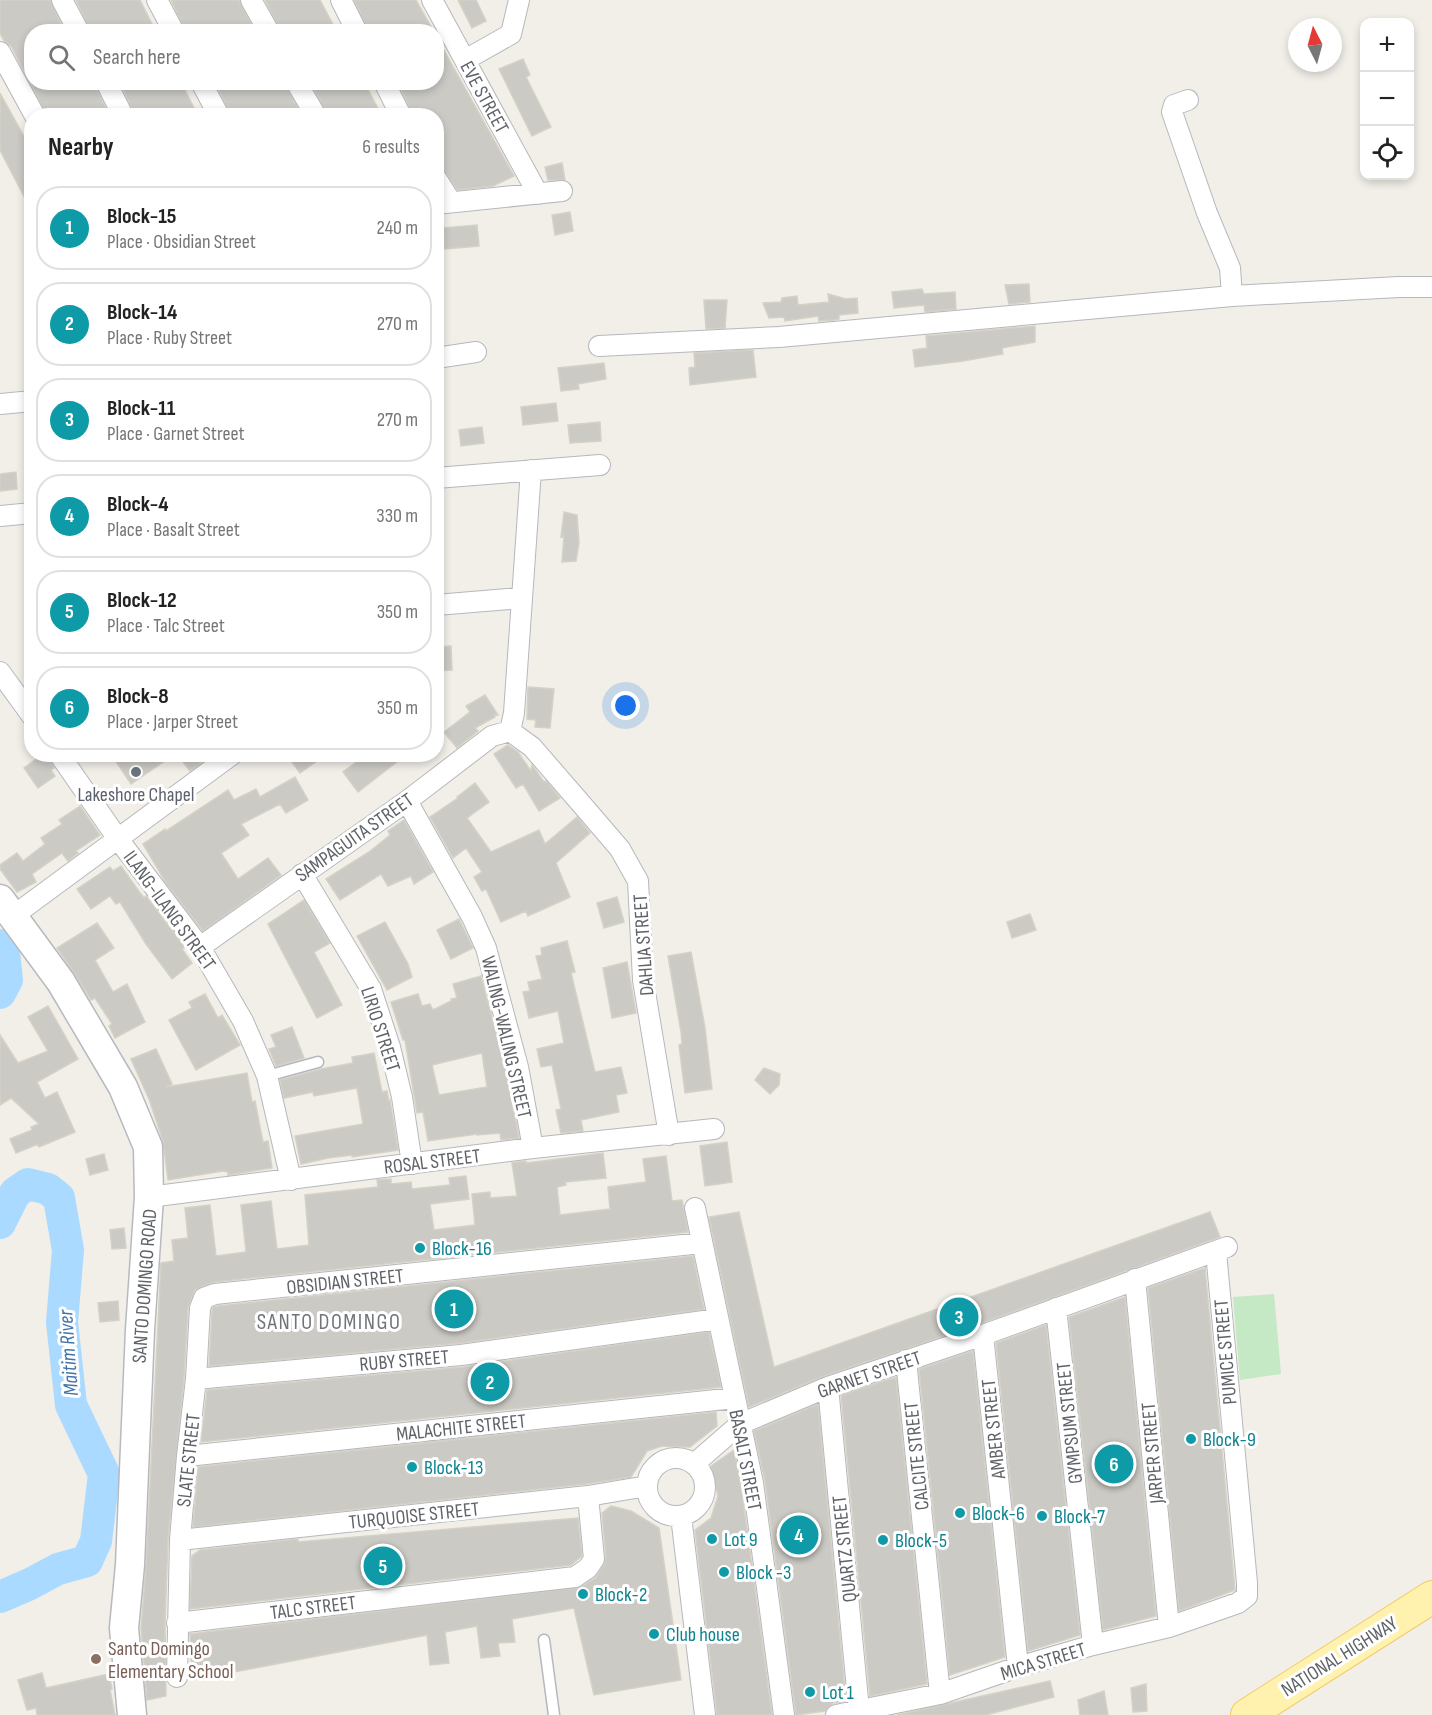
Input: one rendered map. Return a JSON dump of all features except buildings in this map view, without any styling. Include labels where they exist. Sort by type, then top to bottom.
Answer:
[{"type":"main road","name":"NATIONAL HIGHWAY","points":[[1247,1715],[1432,1597]]},
{"type":"street","points":[[62,0],[75,24]]},
{"type":"street","points":[[157,0],[170,24]]},
{"type":"street","points":[[251,0],[264,24]]},
{"type":"street","points":[[341,0],[353,24]]},
{"type":"street","name":"EVE STREET","points":[[432,0],[538,194]]},
{"type":"street","points":[[465,60],[511,34],[519,0]]},
{"type":"street","points":[[0,52],[31,108]]},
{"type":"street","points":[[110,90],[119,108]]},
{"type":"street","points":[[205,90],[215,108]]},
{"type":"street","points":[[301,90],[311,108]]},
{"type":"street","points":[[388,90],[397,108]]},
{"type":"street","points":[[1188,100],[1174,105],[1172,112],[1207,213],[1230,268],[1232,296]]},
{"type":"street","points":[[444,203],[562,191]]},
{"type":"street","points":[[599,346],[779,337],[1232,296],[1432,287]]},
{"type":"street","points":[[444,356],[476,352]]},
{"type":"street","points":[[0,404],[24,402]]},
{"type":"street","points":[[444,477],[600,465]]},
{"type":"street","points":[[510,731],[514,713],[531,470]]},
{"type":"street","points":[[0,516],[24,514]]},
{"type":"street","points":[[444,604],[521,598]]},
{"type":"street","points":[[0,672],[24,705]]},
{"type":"street","name":"SAMPAGUITA STREET","points":[[200,947],[407,801],[492,736],[510,731]]},
{"type":"street","name":"DAHLIA STREET","points":[[510,731],[532,747],[584,807],[620,849],[639,881],[643,980],[669,1135]]},
{"type":"street","name":"ILANG-ILANG STREET","points":[[64,762],[118,839],[200,947],[243,1021],[267,1076],[291,1180]]},
{"type":"street","points":[[7,908],[118,839],[222,762]]},
{"type":"street","name":"WALING-WALING STREET","points":[[407,801],[472,918],[486,948],[518,1067],[533,1148]]},
{"type":"street","name":"LIRIO STREET","points":[[302,874],[371,989],[393,1057],[402,1097],[412,1164]]},
{"type":"street","name":"SANTO DOMINGO ROAD","points":[[7,908],[61,982],[123,1087],[148,1147],[150,1197],[140,1329],[130,1565],[124,1628],[132,1715]]},
{"type":"street","name":"ROSAL STREET","points":[[150,1197],[533,1148],[714,1129]]},
{"type":"street","name":"BASALT STREET","points":[[695,1208],[753,1483],[784,1715]]},
{"type":"street","name":"OBSIDIAN STREET","points":[[204,1298],[215,1294],[702,1243]]},
{"type":"street","name":"GARNET STREET","points":[[694,1464],[740,1424],[828,1387],[1222,1250]]},
{"type":"street","name":"PUMICE STREET","points":[[1222,1250],[1247,1596]]},
{"type":"street","name":"JARPER STREET","points":[[1135,1279],[1169,1627]]},
{"type":"street","name":"SLATE STREET","points":[[177,1677],[180,1540],[196,1379],[200,1308],[204,1298]]},
{"type":"street","name":"GYMPSUM STREET","points":[[1056,1308],[1093,1646]]},
{"type":"street","name":"RUBY STREET","points":[[196,1379],[461,1355],[718,1319]]},
{"type":"street","name":"AMBER STREET","points":[[983,1335],[1018,1667]]},
{"type":"street","name":"CALCITE STREET","points":[[906,1360],[940,1694]]},
{"type":"street","name":"QUARTZ STREET","points":[[828,1387],[859,1710]]},
{"type":"street","name":"MALACHITE STREET","points":[[187,1456],[735,1398]]},
{"type":"street","points":[[674,1458],[684,1459],[694,1464],[701,1473],[705,1485],[703,1496],[697,1506],[681,1516],[667,1514],[655,1507],[649,1497],[647,1486],[649,1475],[655,1467],[664,1460],[674,1458]]},
{"type":"street","name":"TURQUOISE STREET","points":[[180,1540],[588,1496],[647,1486]]},
{"type":"street","name":"TALC STREET","points":[[177,1623],[575,1577],[588,1568],[594,1559],[588,1496]]},
{"type":"street","points":[[681,1516],[705,1715]]},
{"type":"street","name":"MICA STREET","points":[[836,1715],[940,1694],[1018,1667],[1169,1627],[1238,1603],[1247,1596]]},
{"type":"lane","points":[[267,1076],[318,1062]]},
{"type":"lane","points":[[544,1640],[554,1715]]},
{"type":"green space","points":[[1274,1294],[1281,1374],[1240,1380],[1233,1297]]},
{"type":"waterway","name":"Maitim River","points":[[0,945],[4,952],[7,980],[0,993]]},
{"type":"waterway","name":"Maitim River","points":[[0,1223],[15,1193],[28,1184],[48,1189],[59,1198],[68,1250],[62,1322],[71,1405],[104,1474],[96,1541],[87,1561],[58,1569],[0,1597]]},
{"type":"place","name":"Lakeshore Chapel","points":[[136,772]]},
{"type":"place","name":"Block-16","points":[[420,1248]]},
{"type":"place","name":"Block-15","points":[[454,1309]]},
{"type":"place","name":"Block-11","points":[[959,1317]]},
{"type":"place","name":"Block-14","points":[[490,1382]]},
{"type":"place","name":"Block-9","points":[[1191,1439]]},
{"type":"place","name":"Block-8","points":[[1114,1464]]},
{"type":"place","name":"Block-13","points":[[412,1467]]},
{"type":"place","name":"Block-6","points":[[960,1513]]},
{"type":"place","name":"Block-7","points":[[1042,1516]]},
{"type":"place","name":"Block-4","points":[[799,1535]]},
{"type":"place","name":"Lot 9","points":[[712,1539]]},
{"type":"place","name":"Block-5","points":[[883,1540]]},
{"type":"place","name":"Block-12","points":[[383,1566]]},
{"type":"place","name":"Block -3","points":[[724,1572]]},
{"type":"place","name":"Block-2","points":[[583,1594]]},
{"type":"place","name":"Club house","points":[[654,1634]]},
{"type":"place","name":"Santo Domingo Elementary School","points":[[96,1659]]},
{"type":"place","name":"Lot 1","points":[[810,1692]]},
{"type":"district","name":"SANTO DOMINGO","points":[[329,1321]]}]
